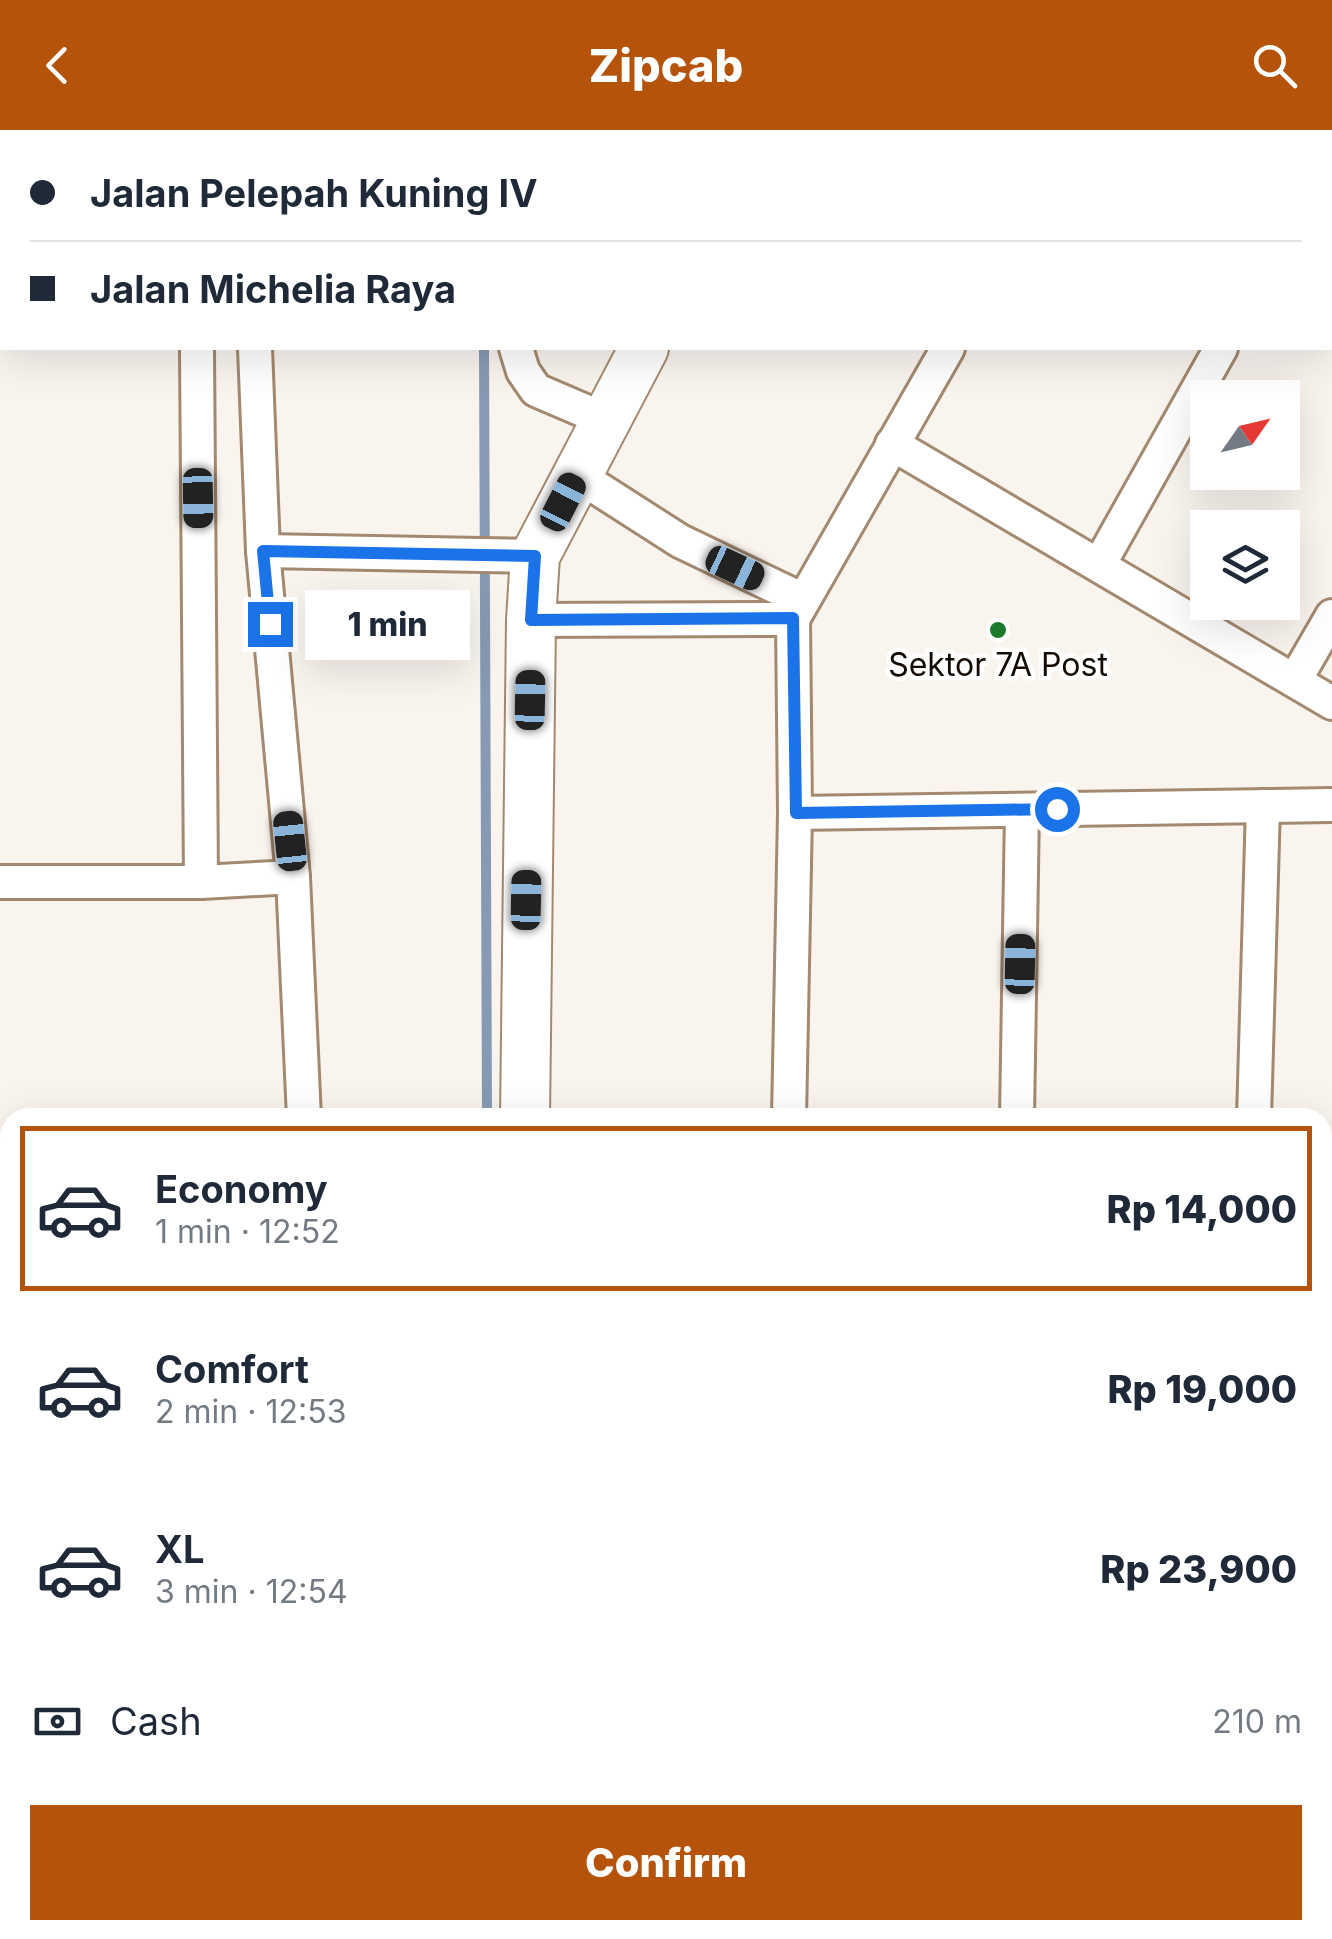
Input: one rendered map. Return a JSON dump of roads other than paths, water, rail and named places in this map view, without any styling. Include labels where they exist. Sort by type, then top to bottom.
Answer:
[{"type":"main road","points":[[525,1108],[531,620],[523,556],[577,476],[636,353]]},
{"type":"street","points":[[197,350],[201,882]]},
{"type":"street","points":[[255,350],[263,551],[293,878],[304,1108]]},
{"type":"street","points":[[517,350],[522,371],[536,390],[606,420]]},
{"type":"street","points":[[789,1108],[798,609],[947,350]]},
{"type":"street","points":[[1099,565],[1220,350]]},
{"type":"street","points":[[892,444],[1332,702]]},
{"type":"street","points":[[577,476],[798,609]]},
{"type":"street","points":[[263,551],[523,556]]},
{"type":"street","points":[[531,620],[798,609]]},
{"type":"street","points":[[1296,680],[1332,616]]},
{"type":"street","points":[[1254,1108],[1263,806]]},
{"type":"street","points":[[796,813],[1332,806]]},
{"type":"street","points":[[1018,1108],[1022,810]]},
{"type":"street","points":[[0,882],[293,878]]},
{"type":"waterway","points":[[484,350],[487,1108]]},
{"type":"place","name":"Sektor 7A Post","points":[[998,630]]}]
